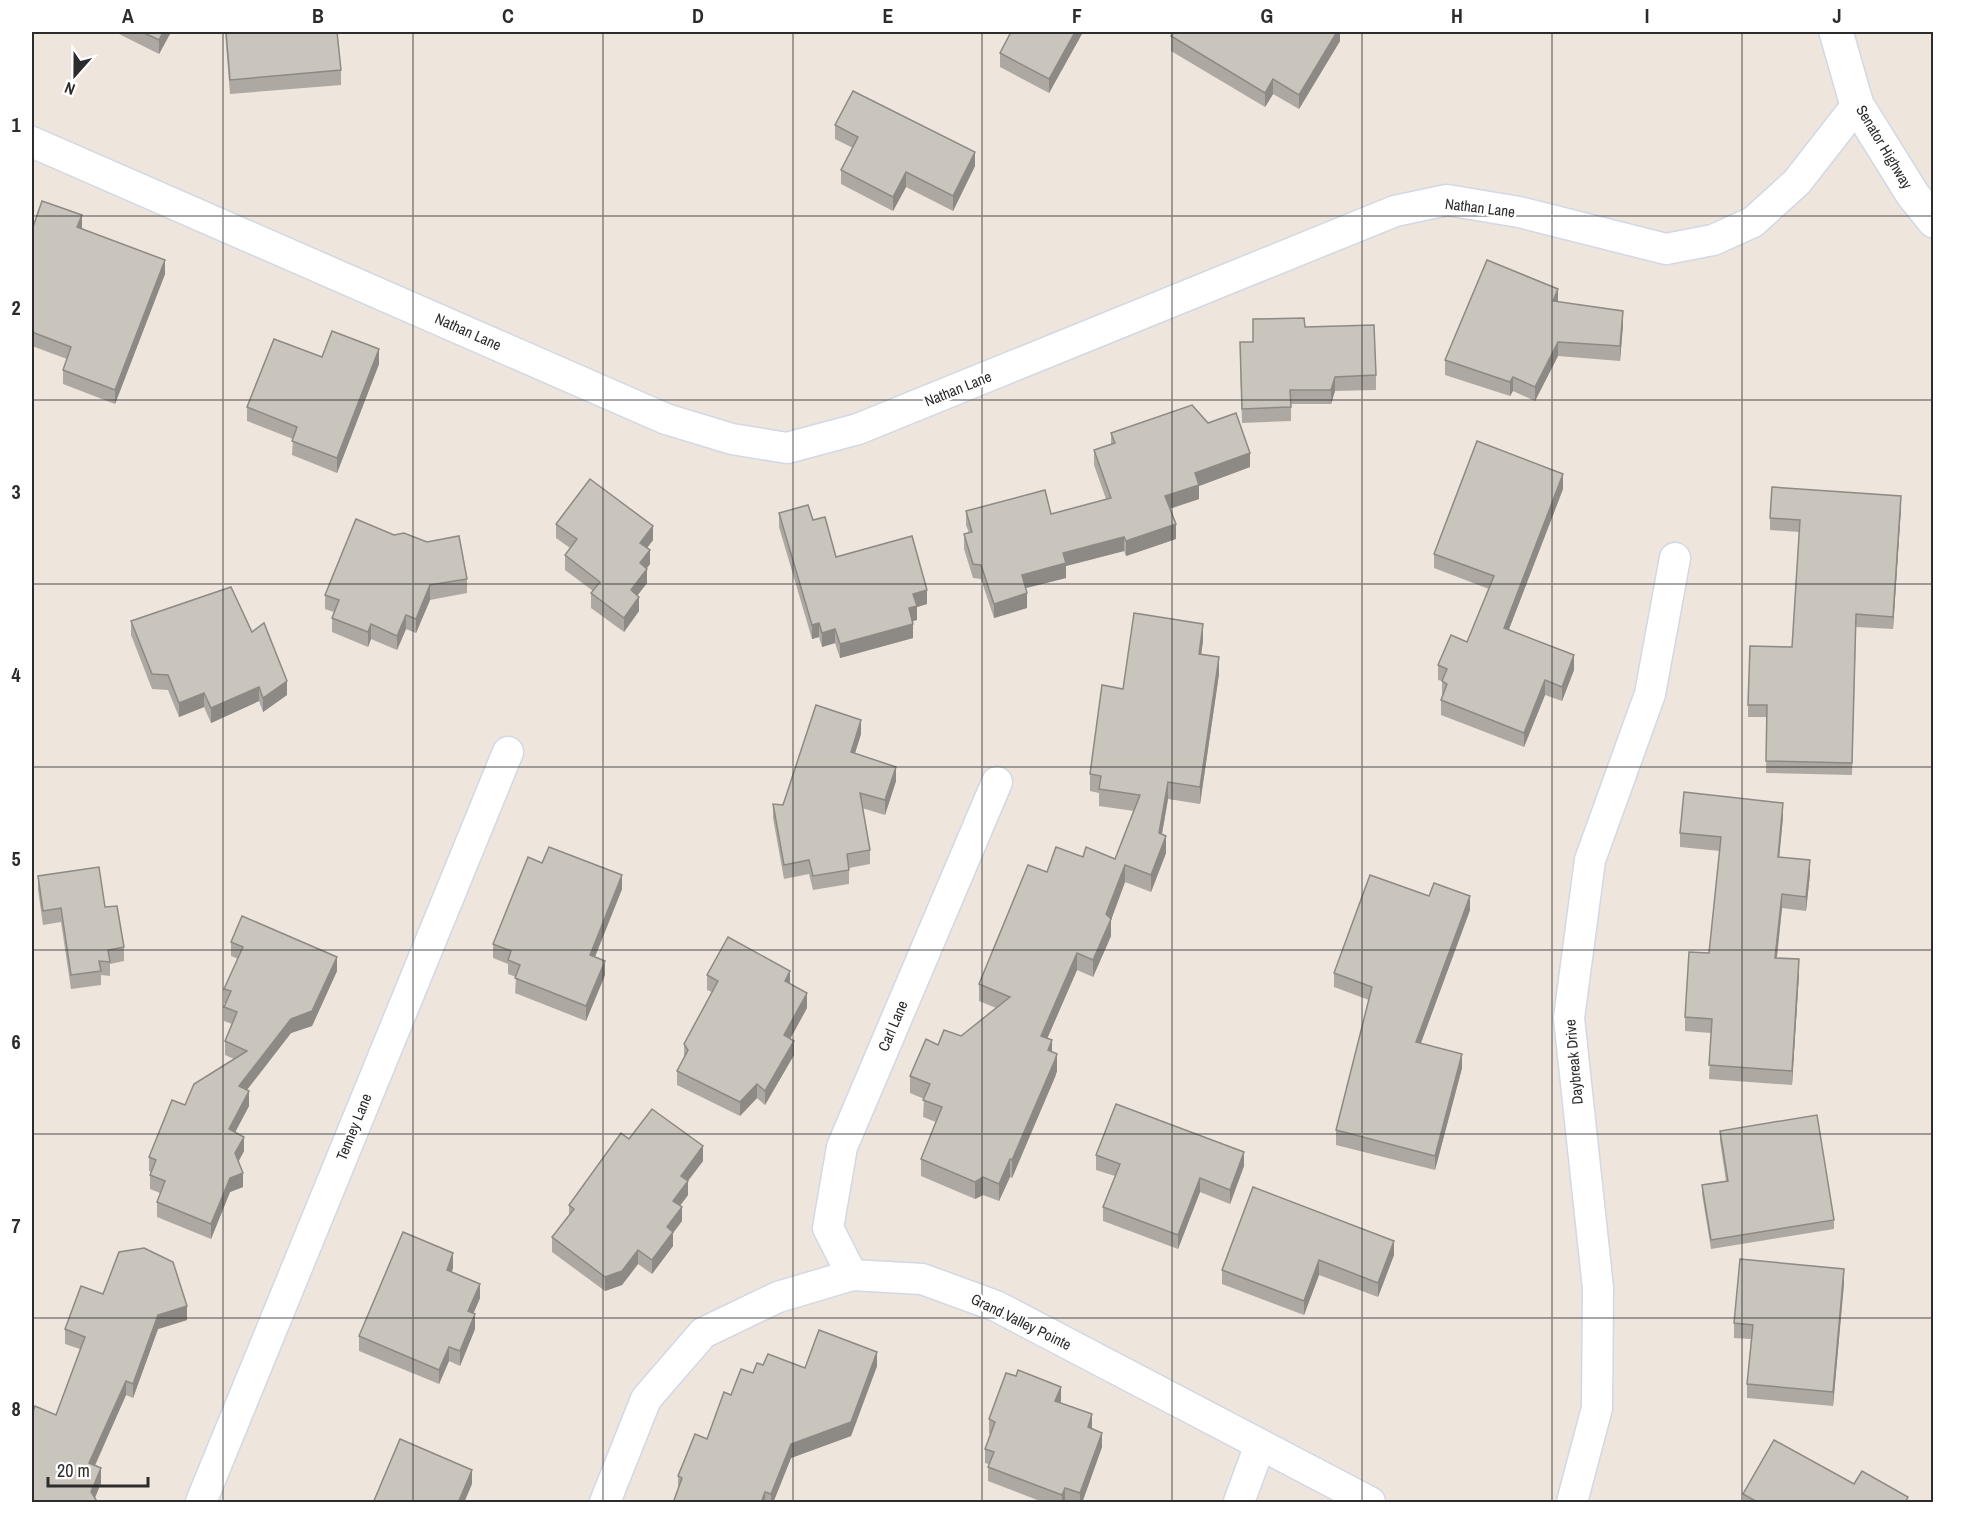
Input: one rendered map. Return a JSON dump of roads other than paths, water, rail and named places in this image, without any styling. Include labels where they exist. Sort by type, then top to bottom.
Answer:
[{"type":"street","name":"Senator Highway","points":[[1836,32],[1857,105],[1913,195],[1934,221]]},
{"type":"street","name":"Nathan Lane","points":[[32,142],[666,419],[732,439],[787,447],[858,429],[1395,211],[1447,200],[1519,212],[1666,249],[1713,240],[1752,222],[1797,182],[1857,105]]},
{"type":"street","name":"Daybreak Drive","points":[[1572,1503],[1597,1408],[1598,1288],[1569,1018],[1590,860],[1650,694],[1675,558]]},
{"type":"street","name":"Tenney Lane","points":[[201,1503],[508,752]]},
{"type":"street","name":"Carl Lane","points":[[852,1275],[828,1228],[842,1147],[997,782]]},
{"type":"street","name":"Grand Valley Pointe","points":[[605,1503],[646,1400],[703,1333],[778,1297],[852,1275],[922,1279],[996,1306],[1370,1503]]},
{"type":"street","points":[[1239,1503],[1260,1445]]}]
